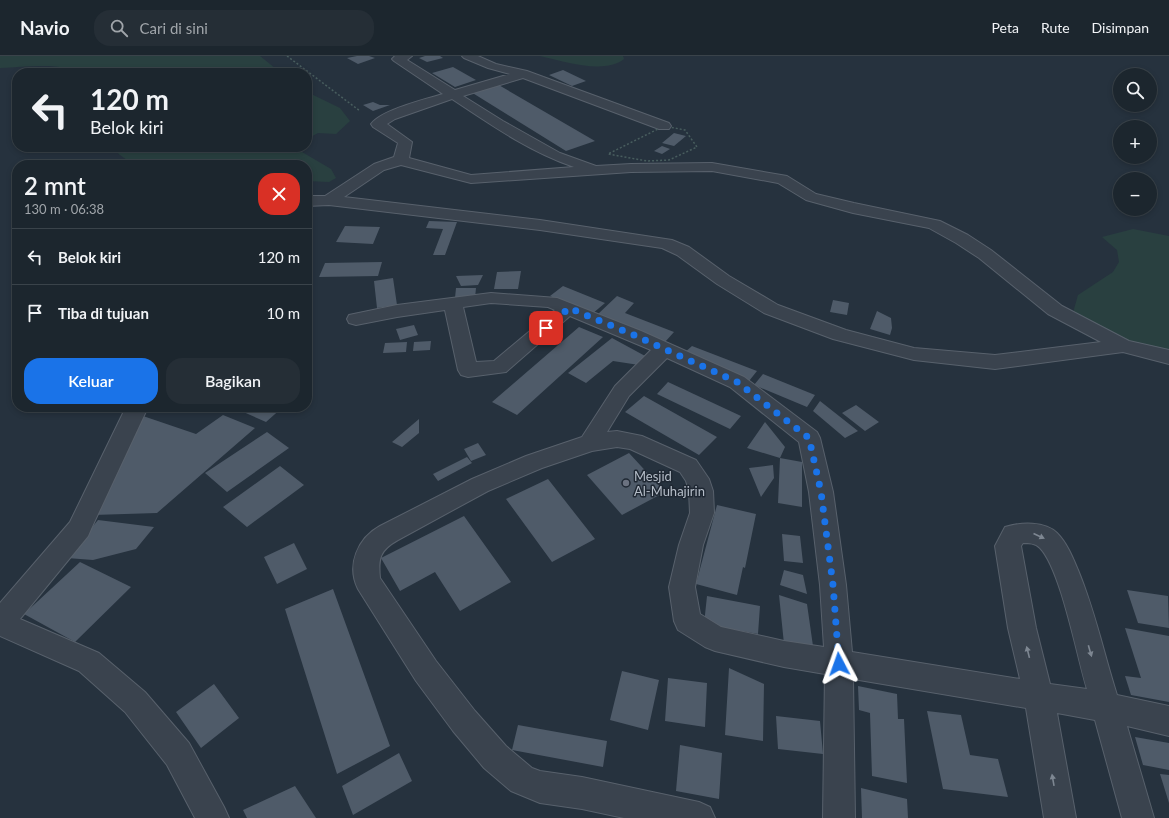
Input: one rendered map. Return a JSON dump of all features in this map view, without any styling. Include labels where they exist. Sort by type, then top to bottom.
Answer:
[{"type":"street","points":[[468,56],[492,66],[523,74],[664,126]]},
{"type":"street","points":[[399,57],[452,95],[498,124],[555,156],[598,172]]},
{"type":"street","points":[[401,160],[405,142],[378,124],[390,116],[452,95],[523,74]]},
{"type":"street","points":[[329,200],[380,167],[401,160],[471,179],[598,172],[631,168],[719,168],[782,179],[811,197],[853,208],[934,224],[962,239],[985,254],[1055,310],[1123,346],[1169,357]]},
{"type":"street","points":[[312,201],[329,200],[540,225],[666,244],[683,251],[722,280],[772,309],[840,335],[914,354],[995,362],[1123,346]]},
{"type":"street","points":[[356,319],[491,298],[551,302],[569,308],[664,348],[737,382],[809,438],[821,492],[833,585],[839,664],[839,818]]},
{"type":"street","points":[[453,303],[468,370],[499,367],[569,308]]},
{"type":"street","points":[[590,443],[622,391],[664,348]]},
{"type":"street","points":[[134,412],[79,529],[0,624],[89,662],[135,702],[178,754],[213,818]]},
{"type":"street","points":[[699,818],[582,793],[540,787],[522,780],[495,757],[464,721],[426,671],[367,581],[365,569],[368,555],[376,542],[385,533],[398,529],[480,485],[534,462],[590,443],[617,439],[634,442],[688,466],[697,479],[702,513],[691,545],[682,587],[688,621],[715,638],[784,654],[839,664],[1106,707],[1169,720]]},
{"type":"street","points":[[1060,818],[1038,696],[1022,628],[1008,546],[1014,534],[1031,532],[1048,540],[1060,559],[1074,595],[1138,818]]},
{"type":"path","points":[[287,56],[303,68]]},
{"type":"path","points":[[312,75],[378,124]]},
{"type":"green space","points":[[0,56],[260,56],[275,68],[66,68],[31,66],[0,68]]},
{"type":"green space","points":[[540,56],[623,56],[624,59],[616,64],[595,66],[571,63]]},
{"type":"green space","points":[[312,94],[340,108],[350,121],[336,134],[318,133],[312,136]]},
{"type":"green space","points":[[117,152],[302,152],[331,169],[336,178],[329,182],[312,181],[312,160],[127,160]]},
{"type":"green space","points":[[1133,229],[1169,236],[1169,355],[1117,345],[1071,320],[1078,295],[1113,272],[1119,262],[1117,250],[1102,237]]},
{"type":"building","points":[[369,56],[375,58],[358,64],[347,58]]},
{"type":"building","points":[[425,56],[440,56],[443,58],[427,62],[419,58]]},
{"type":"building","points":[[453,67],[476,80],[455,87],[432,73]]},
{"type":"building","points":[[563,70],[586,81],[572,86],[549,75]]},
{"type":"building","points":[[497,84],[595,141],[566,151],[471,92]]},
{"type":"building","points":[[373,102],[380,105],[390,105],[373,111],[363,105]]},
{"type":"building","points":[[674,133],[686,136],[674,146],[662,143]]},
{"type":"building","points":[[662,146],[670,149],[662,154],[654,151]]},
{"type":"building","points":[[429,221],[457,222],[445,255],[433,255],[443,229],[426,228]]},
{"type":"building","points":[[345,226],[380,227],[373,244],[336,242]]},
{"type":"building","points":[[382,262],[378,276],[319,277],[325,263]]},
{"type":"building","points":[[521,271],[518,289],[494,289],[497,272]]},
{"type":"building","points":[[483,275],[478,285],[461,286],[456,276]]},
{"type":"building","points":[[393,278],[397,305],[377,308],[374,281]]},
{"type":"building","points":[[563,286],[605,303],[592,314],[550,296]]},
{"type":"building","points":[[456,288],[476,288],[475,298],[455,298]]},
{"type":"building","points":[[617,296],[634,303],[625,313],[674,332],[665,342],[597,315]]},
{"type":"building","points":[[833,300],[849,303],[847,315],[830,312]]},
{"type":"building","points":[[877,311],[891,318],[892,328],[890,335],[870,329]]},
{"type":"building","points":[[414,325],[418,335],[400,340],[396,329]]},
{"type":"building","points":[[579,327],[603,337],[517,415],[492,402]]},
{"type":"building","points":[[612,338],[647,357],[639,365],[613,361],[586,383],[568,373]]},
{"type":"building","points":[[431,341],[430,350],[413,351],[414,342]]},
{"type":"building","points":[[407,342],[406,352],[383,353],[385,343]]},
{"type":"building","points":[[692,346],[757,371],[749,381],[683,354]]},
{"type":"building","points":[[763,374],[815,395],[807,407],[754,385]]},
{"type":"building","points":[[668,382],[741,416],[730,429],[657,394]]},
{"type":"building","points":[[644,396],[717,437],[699,455],[625,412]]},
{"type":"building","points":[[820,401],[858,431],[845,438],[813,411]]},
{"type":"building","points":[[856,405],[879,422],[865,431],[842,413]]},
{"type":"building","points":[[243,412],[277,412],[266,422]]},
{"type":"building","points":[[223,415],[255,428],[157,513],[93,515],[143,416],[196,434]]},
{"type":"building","points":[[419,419],[419,433],[402,447],[392,442]]},
{"type":"building","points":[[765,422],[785,447],[780,458],[747,448]]},
{"type":"building","points":[[267,432],[289,448],[227,492],[205,473]]},
{"type":"building","points":[[478,443],[486,455],[471,461],[464,449]]},
{"type":"building","name":"Mesjid Al-Muhajirin","points":[[629,453],[665,492],[622,515],[587,475]]},
{"type":"building","points":[[467,457],[472,463],[438,481],[433,474]]},
{"type":"building","points":[[780,458],[802,462],[802,507],[778,503]]},
{"type":"building","points":[[773,465],[774,478],[761,497],[749,468]]},
{"type":"building","points":[[280,466],[304,485],[247,527],[223,507]]},
{"type":"building","points":[[548,479],[595,539],[552,562],[506,499]]},
{"type":"building","points":[[717,505],[756,514],[745,568],[743,567],[737,595],[696,584]]},
{"type":"building","points":[[464,516],[511,582],[460,611],[435,572],[400,591],[381,558]]},
{"type":"building","points":[[98,520],[154,527],[136,549],[93,560],[67,558]]},
{"type":"building","points":[[782,534],[800,536],[803,563],[784,561]]},
{"type":"building","points":[[294,543],[307,569],[277,584],[264,557]]},
{"type":"building","points":[[80,562],[131,587],[75,642],[24,614]]},
{"type":"building","points":[[784,570],[803,575],[807,594],[780,585]]},
{"type":"building","points":[[333,589],[390,746],[337,774],[285,609]]},
{"type":"building","points":[[1127,590],[1168,596],[1169,628],[1138,623]]},
{"type":"building","points":[[779,595],[807,604],[813,646],[784,644]]},
{"type":"building","points":[[707,596],[760,606],[758,634],[704,624]]},
{"type":"building","points":[[1125,628],[1169,636],[1169,702],[1131,695],[1125,676],[1141,678]]},
{"type":"building","points":[[729,668],[764,684],[763,741],[725,735]]},
{"type":"building","points":[[622,671],[659,680],[648,730],[610,720]]},
{"type":"building","points":[[668,678],[707,683],[705,727],[665,721]]},
{"type":"building","points":[[214,684],[239,718],[201,748],[176,712]]},
{"type":"building","points":[[858,686],[897,694],[898,719],[904,719],[907,783],[872,776],[870,713],[859,710]]},
{"type":"building","points":[[927,711],[961,715],[970,755],[998,759],[1008,797],[943,789]]},
{"type":"building","points":[[776,716],[820,721],[823,754],[778,749]]},
{"type":"building","points":[[518,725],[607,741],[603,767],[512,750]]},
{"type":"building","points":[[1135,737],[1169,743],[1169,770],[1143,765]]},
{"type":"building","points":[[680,745],[722,753],[719,799],[676,791]]},
{"type":"building","points":[[399,753],[412,781],[353,815],[342,786]]},
{"type":"building","points":[[1160,774],[1169,775],[1169,803]]},
{"type":"building","points":[[295,786],[316,818],[247,818],[243,810]]},
{"type":"building","points":[[861,788],[907,799],[908,818],[862,818]]},
{"type":"place","name":"Mesjid Al-Muhajirin","points":[[626,483]]},
{"type":"route","points":[[546,328],[569,308],[634,335],[737,382],[809,438],[821,492],[833,585],[839,664]]}]
